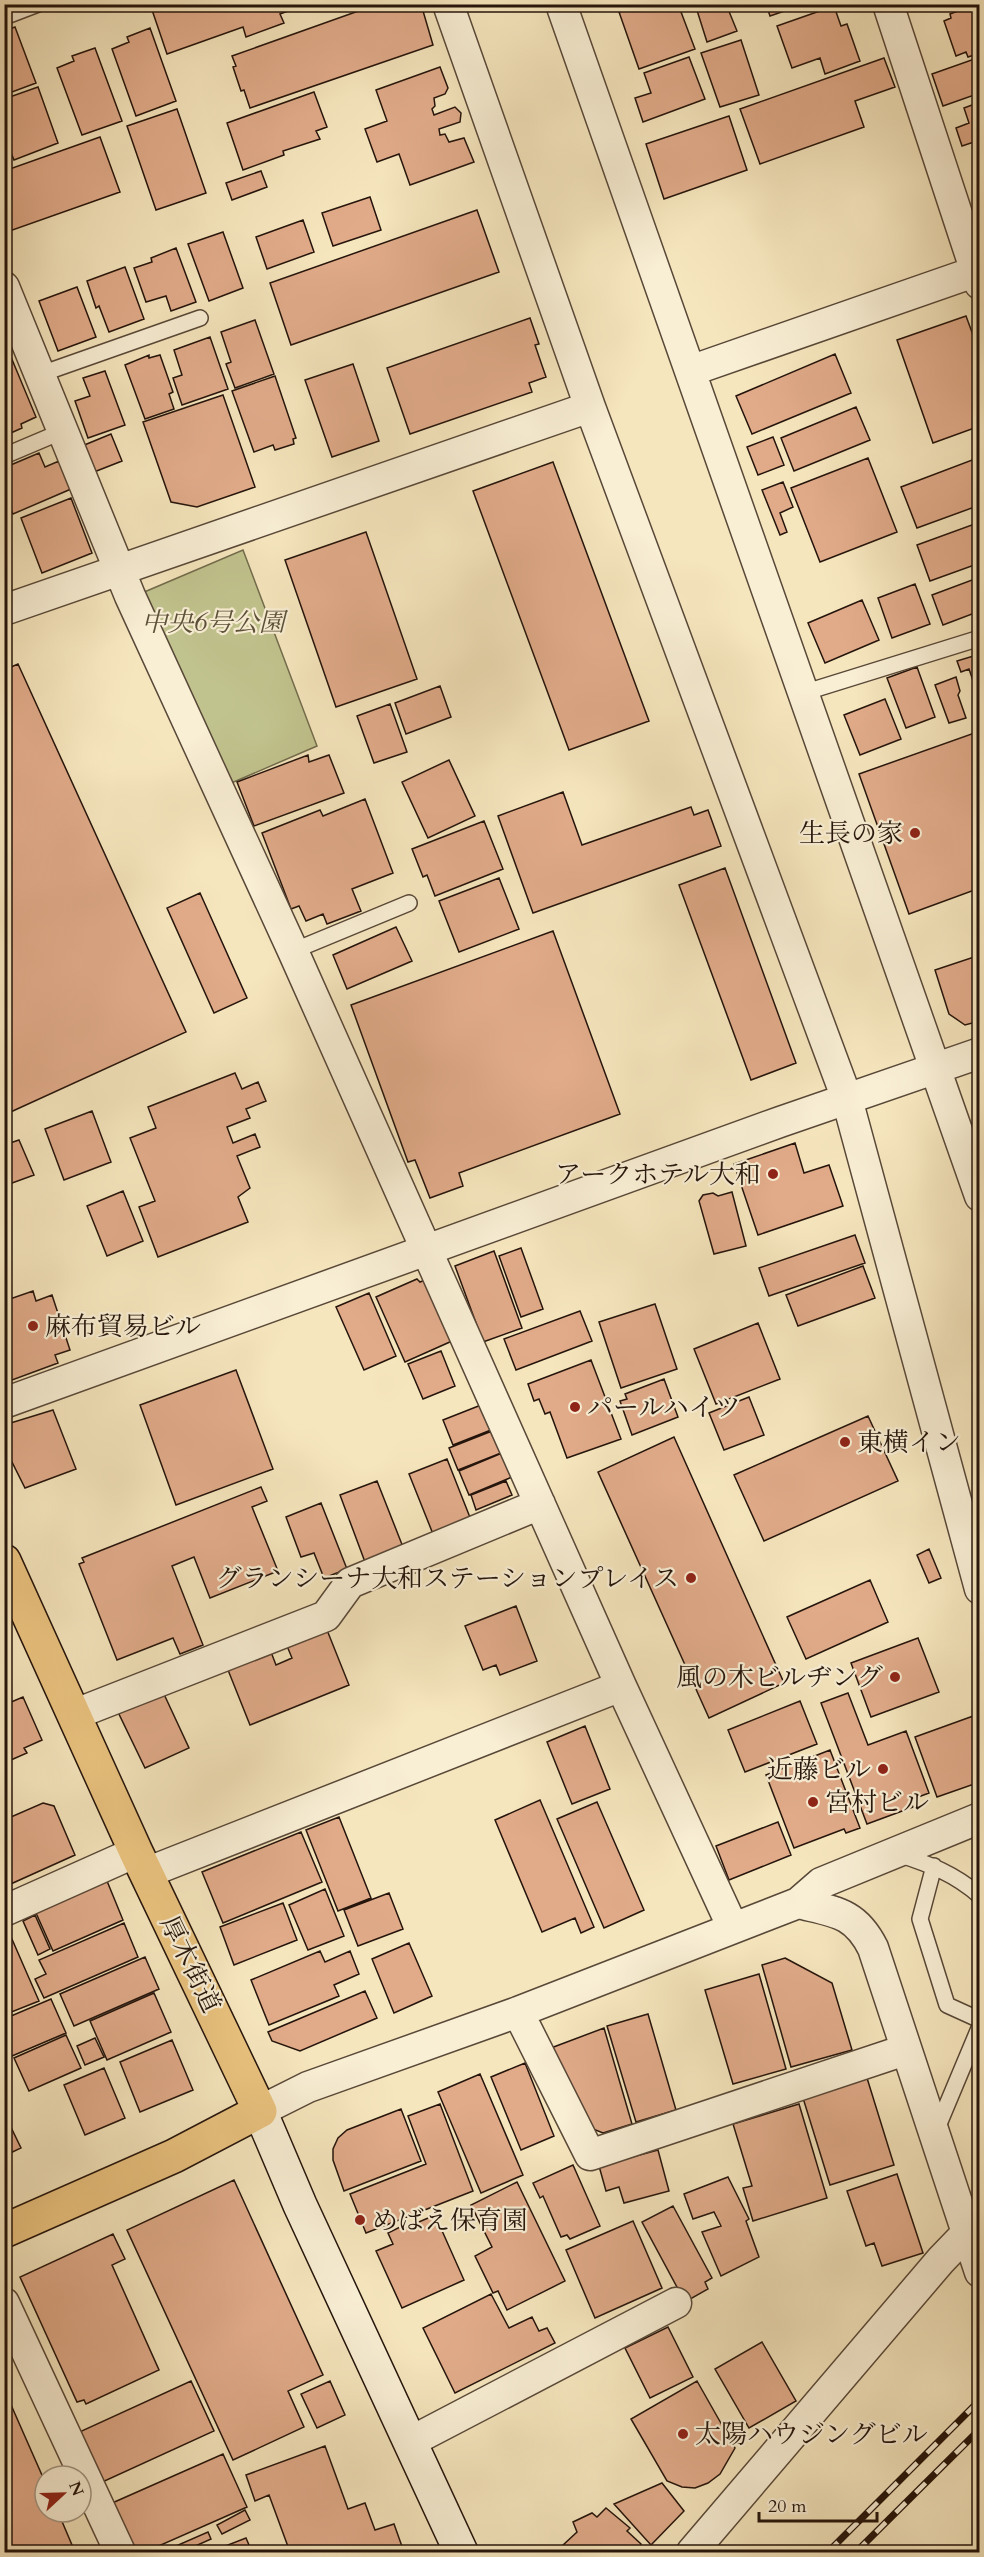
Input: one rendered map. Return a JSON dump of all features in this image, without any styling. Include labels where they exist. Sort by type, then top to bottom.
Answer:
[{"type":"main road","name":"厚木街道","points":[[4,1561],[141,1862],[260,2111]]},
{"type":"main road","points":[[4,2231],[174,2156],[260,2111]]},
{"type":"street","points":[[448,4],[590,407],[847,1099],[980,1589]]},
{"type":"street","points":[[561,4],[980,1196]]},
{"type":"street","points":[[690,371],[978,275],[888,4]]},
{"type":"street","points":[[8,306],[41,375],[120,571],[293,951],[621,1686],[733,1928]]},
{"type":"street","points":[[4,610],[590,407]]},
{"type":"street","points":[[4,1403],[980,1053]]},
{"type":"street","points":[[73,1715],[326,1616],[350,1583],[540,1504]]},
{"type":"street","points":[[4,1911],[621,1686]]},
{"type":"street","points":[[461,2553],[300,2205],[260,2111],[308,2087],[518,2012],[798,1903],[821,1883],[980,1818]]},
{"type":"street","points":[[798,1903],[842,1915],[857,1923],[873,1948],[980,2272]]},
{"type":"street","points":[[518,2012],[590,2155],[905,2050]]},
{"type":"street","points":[[692,2553],[941,2260],[967,2233]]},
{"type":"street","points":[[4,2303],[120,2553]]},
{"type":"street","points":[[410,2442],[676,2303]]},
{"type":"lane","points":[[4,17],[38,4]]},
{"type":"lane","points":[[41,375],[200,318]]},
{"type":"lane","points":[[4,456],[63,431]]},
{"type":"lane","points":[[803,693],[980,638]]},
{"type":"lane","points":[[293,951],[410,903]]},
{"type":"lane","points":[[895,1854],[934,1866],[964,1882],[980,1896]]},
{"type":"lane","points":[[934,1866],[920,1919],[947,2005],[980,2020]]},
{"type":"lane","points":[[934,2136],[980,2026]]},
{"type":"green space","name":"中央6号公園","points":[[243,550],[317,746],[229,784],[142,593]]},
{"type":"building","points":[[150,4],[286,4],[288,11],[280,14],[284,23],[246,37],[243,27],[167,54]]},
{"type":"building","points":[[378,4],[421,4],[433,45],[250,108],[244,90],[241,91],[232,56]]},
{"type":"building","points":[[641,4],[678,4],[695,49],[639,69],[619,12]]},
{"type":"building","points":[[695,4],[726,4],[737,31],[707,42]]},
{"type":"building","points":[[766,4],[802,4],[802,5],[770,16]]},
{"type":"building","points":[[980,4],[980,53],[968,57],[966,52],[956,56],[944,21],[951,18],[950,14]]},
{"type":"building","points":[[834,6],[841,26],[847,24],[860,61],[825,74],[820,58],[792,68],[777,26]]},
{"type":"building","points":[[15,27],[36,83],[4,95],[4,31]]},
{"type":"building","points":[[150,28],[176,101],[136,116],[112,49],[129,42],[127,37]]},
{"type":"building","points":[[741,40],[759,95],[720,107],[701,53]]},
{"type":"building","points":[[95,48],[122,121],[82,135],[57,68],[74,61],[72,56]]},
{"type":"building","points":[[689,57],[705,99],[643,122],[635,98],[651,93],[644,73]]},
{"type":"building","points":[[980,57],[980,93],[943,106],[932,74]]},
{"type":"building","points":[[884,58],[895,87],[855,101],[864,127],[760,164],[740,109]]},
{"type":"building","points":[[440,67],[448,88],[445,94],[434,98],[435,106],[432,109],[434,115],[455,107],[461,113],[460,122],[439,129],[440,135],[445,134],[449,142],[464,138],[474,162],[410,185],[399,154],[377,162],[365,129],[387,121],[376,90]]},
{"type":"building","points":[[38,87],[58,143],[14,160],[7,143],[4,144],[4,99]]},
{"type":"building","points":[[314,92],[327,127],[316,131],[320,139],[283,151],[284,155],[243,170],[227,123]]},
{"type":"building","points":[[980,102],[980,140],[962,146],[956,128],[969,123],[964,108]]},
{"type":"building","points":[[177,109],[206,193],[156,210],[127,126]]},
{"type":"building","points":[[729,116],[747,170],[664,199],[646,144]]},
{"type":"building","points":[[100,137],[120,192],[4,233],[4,171]]},
{"type":"building","points":[[261,171],[267,187],[232,200],[226,183]]},
{"type":"building","points":[[370,197],[381,230],[333,246],[322,213]]},
{"type":"building","points":[[477,210],[499,272],[291,345],[270,283]]},
{"type":"building","points":[[303,220],[314,252],[267,269],[256,237]]},
{"type":"building","points":[[223,232],[243,288],[209,301],[188,244]]},
{"type":"building","points":[[176,248],[196,302],[171,311],[166,296],[146,302],[134,268],[152,262],[151,258]]},
{"type":"building","points":[[125,267],[144,319],[109,332],[99,306],[96,308],[87,281]]},
{"type":"building","points":[[77,287],[96,337],[58,351],[39,301]]},
{"type":"building","points":[[966,316],[980,354],[980,426],[933,443],[897,340]]},
{"type":"building","points":[[530,318],[539,344],[535,345],[546,377],[529,383],[532,392],[410,434],[387,368]]},
{"type":"building","points":[[255,320],[274,374],[235,388],[226,364],[231,362],[221,332]]},
{"type":"building","points":[[210,337],[228,389],[182,405],[173,378],[182,375],[174,350]]},
{"type":"building","points":[[6,345],[36,417],[21,424],[22,428],[4,436]]},
{"type":"building","points":[[835,354],[851,393],[752,434],[736,396]]},
{"type":"building","points":[[149,355],[149,358],[160,355],[173,392],[169,394],[174,409],[145,419],[125,365]]},
{"type":"building","points":[[353,364],[379,441],[332,457],[305,380]]},
{"type":"building","points":[[105,371],[125,425],[88,438],[75,401],[90,396],[83,378]]},
{"type":"building","points":[[275,376],[296,438],[293,439],[294,444],[275,450],[273,445],[254,452],[232,391]]},
{"type":"building","points":[[223,395],[255,487],[197,507],[171,502],[143,422]]},
{"type":"building","points":[[856,407],[870,440],[794,471],[781,438]]},
{"type":"building","points":[[111,434],[122,461],[94,472],[82,446]]},
{"type":"building","points":[[773,437],[784,465],[758,475],[747,447]]},
{"type":"building","points":[[39,453],[45,467],[59,461],[71,489],[13,514],[4,494],[4,483],[11,480],[6,467]]},
{"type":"building","points":[[980,457],[980,505],[917,528],[901,487]]},
{"type":"building","points":[[868,458],[897,532],[820,562],[791,488]]},
{"type":"building","points":[[553,462],[649,721],[569,750],[473,491]]},
{"type":"building","points":[[783,482],[793,507],[780,513],[787,532],[780,535],[762,490]]},
{"type":"building","points":[[71,498],[92,553],[42,573],[21,518]]},
{"type":"building","points":[[980,522],[980,563],[930,581],[917,545]]},
{"type":"building","points":[[366,532],[417,679],[336,707],[285,560]]},
{"type":"building","points":[[980,577],[980,611],[943,625],[932,595]]},
{"type":"building","points":[[915,584],[930,624],[892,638],[878,598]]},
{"type":"building","points":[[862,600],[879,640],[825,663],[808,623]]},
{"type":"building","points":[[980,654],[980,701],[969,669],[961,672],[957,661]]},
{"type":"building","points":[[18,664],[186,1032],[4,1115],[4,670]]},
{"type":"building","points":[[917,667],[935,717],[906,728],[887,678]]},
{"type":"building","points":[[956,677],[960,691],[958,695],[966,718],[949,723],[935,685]]},
{"type":"building","points":[[440,686],[451,717],[406,734],[395,703]]},
{"type":"building","points":[[885,699],[901,739],[860,755],[844,715]]},
{"type":"building","points":[[390,704],[407,752],[374,763],[357,716]]},
{"type":"building","points":[[980,731],[980,888],[909,914],[859,774]]},
{"type":"building","points":[[308,755],[309,762],[329,755],[344,793],[254,826],[237,782]]},
{"type":"building","points":[[449,760],[475,816],[428,838],[402,782]]},
{"type":"building","points":[[563,792],[582,845],[691,807],[694,815],[708,810],[721,846],[533,913],[498,816]]},
{"type":"building","points":[[365,799],[393,873],[352,889],[361,911],[327,924],[323,914],[306,921],[299,906],[291,909],[262,833],[320,810],[323,816]]},
{"type":"building","points":[[484,821],[503,869],[435,896],[427,875],[423,877],[412,849]]},
{"type":"building","points":[[725,868],[796,1063],[751,1080],[679,885]]},
{"type":"building","points":[[499,878],[519,929],[459,952],[439,901]]},
{"type":"building","points":[[200,893],[247,998],[214,1013],[167,908]]},
{"type":"building","points":[[396,927],[412,961],[347,989],[333,955]]},
{"type":"building","points":[[553,931],[620,1114],[459,1173],[463,1186],[430,1198],[415,1160],[408,1162],[351,1005]]},
{"type":"building","points":[[980,955],[980,1021],[965,1025],[949,1014],[935,970]]},
{"type":"building","points":[[235,1073],[242,1089],[258,1082],[266,1101],[246,1109],[250,1118],[227,1127],[233,1143],[255,1134],[260,1147],[237,1156],[250,1188],[238,1197],[248,1222],[158,1257],[139,1207],[155,1201],[130,1138],[156,1128],[148,1107]]},
{"type":"building","points":[[92,1111],[111,1162],[64,1180],[45,1129]]},
{"type":"building","points":[[19,1140],[34,1175],[4,1186],[4,1145]]},
{"type":"building","points":[[795,1143],[804,1173],[829,1165],[843,1206],[758,1235],[734,1164]]},
{"type":"building","points":[[123,1191],[143,1241],[107,1256],[87,1206]]},
{"type":"building","points":[[732,1192],[746,1246],[714,1254],[699,1201],[703,1195],[713,1193],[718,1196]]},
{"type":"building","points":[[855,1235],[865,1263],[769,1296],[759,1268]]},
{"type":"building","points":[[521,1248],[543,1309],[521,1317],[499,1256]]},
{"type":"building","points":[[494,1251],[522,1328],[483,1342],[455,1266]]},
{"type":"building","points":[[863,1266],[875,1298],[798,1326],[786,1295]]},
{"type":"building","points":[[417,1279],[420,1282],[425,1280],[452,1341],[405,1362],[376,1297]]},
{"type":"building","name":"麻布貿易ビル","points":[[33,1291],[36,1301],[52,1295],[70,1350],[55,1355],[58,1363],[4,1383],[4,1301]]},
{"type":"building","points":[[369,1293],[396,1356],[364,1370],[336,1307]]},
{"type":"building","points":[[655,1304],[677,1369],[621,1388],[599,1322]]},
{"type":"building","points":[[580,1311],[592,1341],[516,1370],[504,1339]]},
{"type":"building","points":[[758,1323],[780,1379],[716,1404],[694,1349]]},
{"type":"building","points":[[441,1351],[455,1386],[423,1399],[408,1364]]},
{"type":"building","name":"パールハイツ","points":[[591,1360],[621,1439],[567,1458],[550,1412],[545,1414],[539,1399],[534,1401],[528,1384]]},
{"type":"building","points":[[236,1370],[273,1469],[176,1505],[140,1405]]},
{"type":"building","name":"パールハイツ","points":[[664,1379],[678,1417],[632,1435],[620,1401],[627,1399],[625,1394]]},
{"type":"building","points":[[749,1397],[764,1435],[724,1450],[709,1413]]},
{"type":"building","points":[[481,1405],[491,1430],[453,1445],[443,1420]]},
{"type":"building","points":[[53,1410],[76,1469],[25,1488],[4,1446],[4,1425]]},
{"type":"building","points":[[868,1416],[898,1481],[764,1541],[734,1475]]},
{"type":"building","points":[[492,1431],[501,1453],[458,1470],[449,1448]]},
{"type":"building","name":"グランシーナ大和ステーションプレイス","points":[[674,1437],[784,1683],[709,1718],[598,1472]]},
{"type":"building","points":[[502,1453],[512,1477],[469,1495],[459,1471]]},
{"type":"building","points":[[447,1459],[471,1520],[433,1534],[409,1474]]},
{"type":"building","points":[[377,1481],[403,1547],[365,1562],[340,1495]]},
{"type":"building","points":[[506,1481],[512,1495],[476,1510],[471,1495]]},
{"type":"building","points":[[261,1487],[267,1501],[252,1507],[278,1571],[210,1598],[194,1557],[172,1566],[203,1645],[180,1654],[173,1638],[117,1660],[79,1564],[84,1562],[82,1558]]},
{"type":"building","points":[[321,1503],[347,1569],[324,1578],[314,1553],[301,1557],[286,1517]]},
{"type":"building","points":[[929,1549],[941,1578],[929,1583],[917,1555]]},
{"type":"building","points":[[870,1580],[888,1622],[806,1659],[787,1617]]},
{"type":"building","points":[[516,1606],[537,1661],[500,1675],[496,1665],[483,1670],[465,1626]]},
{"type":"building","points":[[327,1630],[349,1685],[250,1725],[228,1670],[271,1652],[276,1665],[292,1658],[287,1646]]},
{"type":"building","name":"風の木ビルヂング","points":[[918,1638],[939,1692],[871,1717],[851,1663]]},
{"type":"building","points":[[163,1692],[189,1748],[145,1768],[118,1712]]},
{"type":"building","name":"近藤ビル","points":[[848,1693],[868,1745],[906,1731],[929,1793],[910,1800],[913,1807],[867,1824],[821,1703]]},
{"type":"building","points":[[23,1697],[42,1740],[24,1748],[27,1753],[4,1763],[4,1705]]},
{"type":"building","points":[[800,1701],[817,1744],[745,1772],[728,1730]]},
{"type":"building","points":[[976,1715],[980,1724],[980,1782],[937,1797],[915,1737]]},
{"type":"building","points":[[585,1726],[610,1789],[572,1804],[547,1742]]},
{"type":"building","name":"宮村ビル","points":[[830,1750],[860,1828],[846,1833],[844,1829],[794,1848],[766,1775]]},
{"type":"building","points":[[540,1800],[594,1927],[581,1933],[575,1918],[542,1932],[495,1820]]},
{"type":"building","points":[[597,1802],[644,1910],[604,1928],[557,1819]]},
{"type":"building","points":[[43,1803],[54,1806],[75,1855],[4,1887],[4,1820]]},
{"type":"building","points":[[339,1817],[371,1898],[338,1911],[306,1830]]},
{"type":"building","points":[[778,1822],[791,1855],[729,1880],[716,1846]]},
{"type":"building","points":[[301,1832],[322,1882],[223,1923],[202,1872]]},
{"type":"building","points":[[107,1881],[123,1920],[53,1951],[36,1913]]},
{"type":"building","points":[[325,1889],[344,1936],[308,1950],[289,1905]]},
{"type":"building","points":[[389,1893],[403,1929],[358,1946],[344,1910]]},
{"type":"building","points":[[283,1903],[297,1940],[234,1965],[220,1927]]},
{"type":"building","points":[[35,1915],[50,1949],[38,1955],[23,1921]]},
{"type":"building","points":[[124,1923],[138,1957],[44,1998],[35,1979],[46,1974],[39,1960]]},
{"type":"building","points":[[8,1930],[39,2001],[4,2015],[4,1931]]},
{"type":"building","points":[[409,1943],[432,1996],[394,2013],[372,1959]]},
{"type":"building","points":[[320,1951],[325,1962],[350,1951],[359,1974],[334,1985],[339,1996],[269,2025],[251,1980]]},
{"type":"building","points":[[145,1957],[159,1989],[74,2026],[60,1994]]},
{"type":"building","points":[[785,1958],[832,1983],[852,2050],[791,2067],[762,1965]]},
{"type":"building","points":[[759,1974],[786,2069],[733,2084],[705,1990]]},
{"type":"building","points":[[365,1991],[377,2018],[300,2051],[272,2041],[268,2032]]},
{"type":"building","points":[[154,1993],[171,2032],[107,2060],[90,2021]]},
{"type":"building","points":[[51,1999],[66,2033],[12,2056],[4,2037],[4,2019]]},
{"type":"building","points":[[648,2014],[676,2110],[636,2122],[607,2026]]},
{"type":"building","points":[[604,2028],[632,2124],[603,2133],[588,2127],[551,2048]]},
{"type":"building","points":[[66,2035],[81,2068],[29,2091],[14,2058]]},
{"type":"building","points":[[95,2038],[104,2057],[85,2065],[77,2046]]},
{"type":"building","points":[[172,2040],[193,2090],[140,2112],[120,2062]]},
{"type":"building","points":[[525,2063],[554,2136],[521,2150],[491,2077]]},
{"type":"building","points":[[104,2068],[125,2118],[85,2135],[64,2085]]},
{"type":"building","points":[[480,2074],[523,2175],[481,2193],[438,2092]]},
{"type":"building","points":[[867,2078],[894,2165],[830,2185],[803,2098]]},
{"type":"building","points":[[440,2104],[473,2191],[366,2233],[350,2194],[426,2164],[408,2116]]},
{"type":"building","points":[[799,2104],[827,2198],[753,2221],[743,2188],[752,2186],[733,2124]]},
{"type":"building","points":[[401,2109],[421,2161],[344,2191],[333,2160],[333,2149],[338,2138],[347,2130]]},
{"type":"building","points":[[4,2113],[21,2148],[4,2156]]},
{"type":"building","points":[[658,2150],[669,2191],[624,2203],[619,2187],[606,2191],[599,2166]]},
{"type":"building","points":[[573,2165],[600,2226],[570,2239],[567,2235],[561,2237],[543,2196],[540,2198],[533,2183]]},
{"type":"building","points":[[897,2174],[923,2253],[882,2266],[874,2243],[866,2246],[847,2191]]},
{"type":"building","points":[[728,2177],[749,2219],[746,2221],[759,2257],[721,2276],[702,2232],[721,2226],[714,2212],[693,2219],[684,2194]]},
{"type":"building","points":[[234,2180],[323,2375],[288,2391],[304,2427],[233,2460],[127,2230]]},
{"type":"building","points":[[517,2182],[565,2281],[507,2310],[498,2291],[493,2293],[475,2256],[492,2247],[471,2205]]},
{"type":"building","points":[[673,2206],[712,2278],[705,2282],[708,2289],[685,2302],[642,2222]]},
{"type":"building","points":[[435,2215],[464,2280],[402,2308],[376,2251],[393,2244],[388,2233]]},
{"type":"building","points":[[633,2221],[662,2288],[595,2318],[566,2250]]},
{"type":"building","points":[[113,2234],[125,2259],[112,2265],[159,2370],[86,2404],[84,2400],[77,2402],[20,2277]]},
{"type":"building","points":[[491,2294],[509,2328],[532,2317],[539,2331],[547,2328],[555,2343],[455,2393],[423,2328]]},
{"type":"building","points":[[668,2327],[693,2377],[650,2398],[625,2348]]},
{"type":"building","points":[[762,2342],[796,2401],[749,2428],[715,2369]]},
{"type":"building","points":[[191,2381],[214,2431],[98,2484],[93,2473],[93,2464],[89,2464],[75,2434]]},
{"type":"building","points":[[330,2381],[345,2415],[317,2428],[301,2394]]},
{"type":"building","name":"太陽ハウジングビル","points":[[697,2381],[735,2448],[720,2474],[708,2483],[695,2488],[682,2487],[667,2481],[631,2419]]},
{"type":"building","points":[[4,2389],[37,2464],[33,2464],[33,2524],[63,2524],[75,2552],[4,2552]]},
{"type":"building","points":[[325,2446],[348,2509],[365,2503],[375,2530],[394,2524],[404,2552],[290,2552],[269,2495],[255,2501],[246,2475]]},
{"type":"building","points":[[223,2454],[247,2507],[145,2552],[132,2552],[110,2504]]},
{"type":"building","points":[[662,2483],[684,2511],[651,2545],[614,2504]]},
{"type":"building","points":[[606,2508],[630,2528],[627,2531],[641,2544],[639,2552],[569,2552],[562,2546],[577,2532],[573,2522],[592,2513],[597,2517]]},
{"type":"building","points":[[245,2510],[250,2520],[222,2534],[217,2525]]},
{"type":"building","points":[[208,2532],[211,2539],[182,2552],[176,2546]]},
{"type":"building","points":[[246,2538],[252,2552],[210,2552]]},
{"type":"railway","points":[[828,2552],[980,2400]]},
{"type":"railway","points":[[856,2552],[980,2429]]},
{"type":"place","name":"生長の家","points":[[915,833]]},
{"type":"place","name":"アークホテル大和","points":[[773,1174]]},
{"type":"place","name":"麻布貿易ビル","points":[[33,1326]]},
{"type":"place","name":"パールハイツ","points":[[575,1407]]},
{"type":"place","name":"東横イン","points":[[845,1442]]},
{"type":"place","name":"グランシーナ大和ステーションプレイス","points":[[691,1578]]},
{"type":"place","name":"風の木ビルヂング","points":[[895,1677]]},
{"type":"place","name":"近藤ビル","points":[[883,1769]]},
{"type":"place","name":"宮村ビル","points":[[813,1802]]},
{"type":"place","name":"めばえ保育園","points":[[360,2220]]},
{"type":"place","name":"太陽ハウジングビル","points":[[683,2434]]}]
